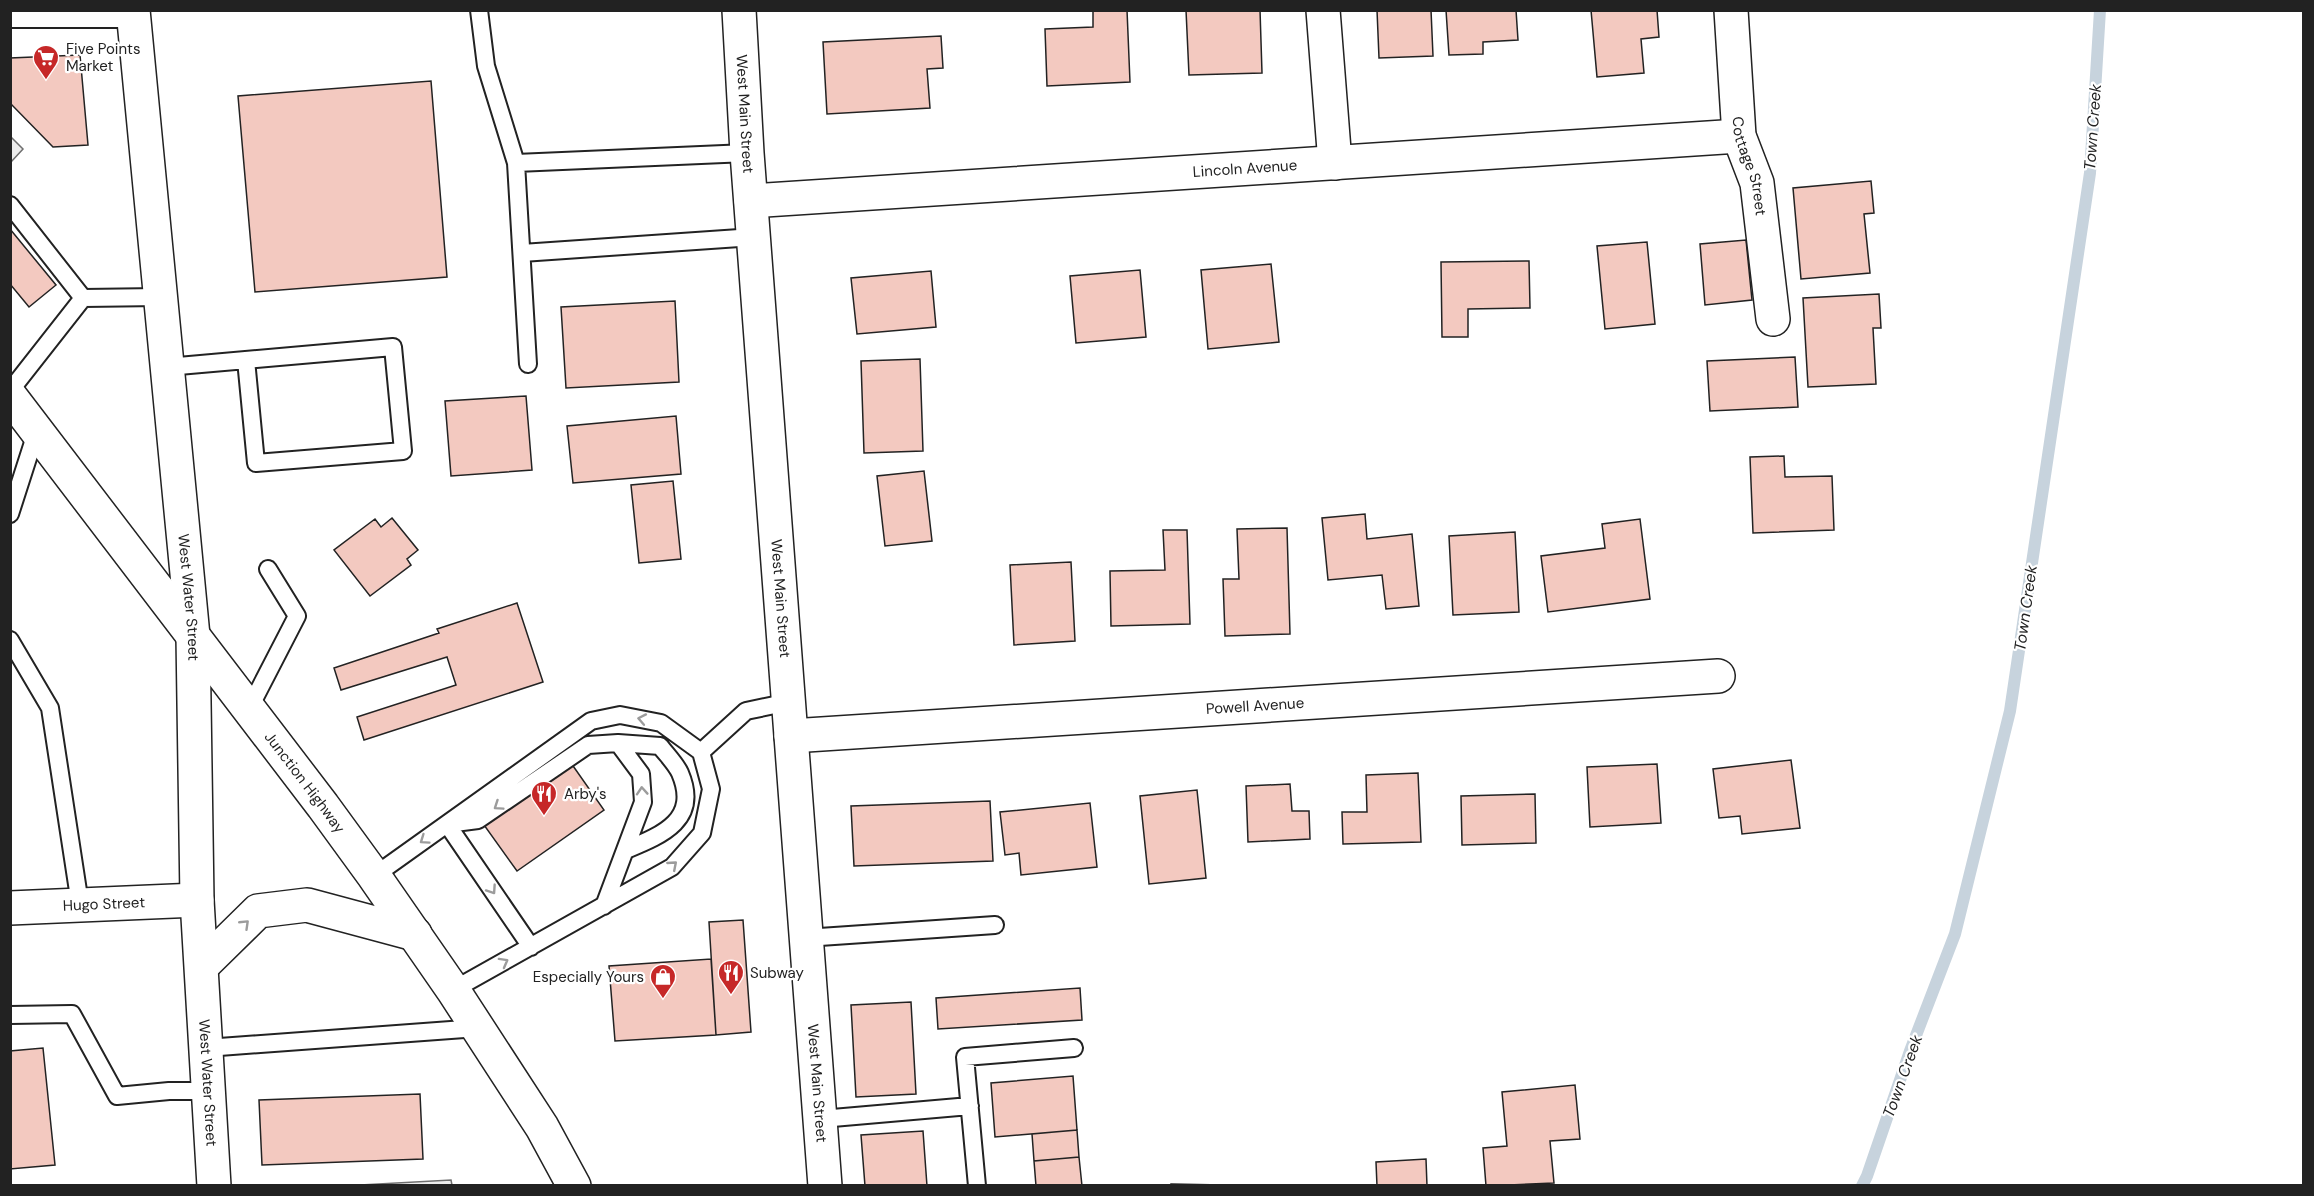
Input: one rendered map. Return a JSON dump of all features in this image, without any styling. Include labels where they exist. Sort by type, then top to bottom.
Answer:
[{"type":"street","name":"West Main Street","points":[[739,10],[747,153],[825,1185]]},
{"type":"street","points":[[1323,10],[1335,163]]},
{"type":"street","name":"Cottage Street","points":[[1731,10],[1739,136],[1757,183],[1773,319]]},
{"type":"street","name":"West Water Street","points":[[133,15],[193,636],[197,900],[203,965],[214,1185]]},
{"type":"street","name":"Lincoln Avenue","points":[[751,201],[1739,136]]},
{"type":"street","name":"Junction Highway","points":[[10,396],[374,876],[478,1028],[542,1127],[574,1185]]},
{"type":"street","name":"Powell Avenue","points":[[791,736],[1718,676]]},
{"type":"street","name":"Hugo Street","points":[[10,908],[197,900]]},
{"type":"street","points":[[203,965],[258,911],[307,905],[415,934]]},
{"type":"lane","points":[[479,10],[486,66],[516,163],[528,364]]},
{"type":"lane","points":[[10,19],[28,15],[133,15]]},
{"type":"lane","points":[[516,163],[747,153]]},
{"type":"lane","points":[[10,205],[83,298]]},
{"type":"lane","points":[[522,253],[754,237]]},
{"type":"lane","points":[[83,298],[160,297]]},
{"type":"lane","points":[[10,391],[83,298]]},
{"type":"lane","points":[[167,367],[246,360],[393,347],[402,451],[256,464],[246,360]]},
{"type":"lane","points":[[10,514],[37,430]]},
{"type":"lane","points":[[249,709],[297,616],[268,569]]},
{"type":"lane","points":[[10,640],[50,708],[80,904]]},
{"type":"lane","points":[[701,752],[746,711],[789,702]]},
{"type":"lane","points":[[374,876],[591,721],[620,715],[661,723],[701,752],[711,789],[702,832],[672,867],[453,990]]},
{"type":"lane","points":[[447,824],[478,820],[588,745],[618,743],[660,747],[680,771],[686,796],[678,822],[658,836],[626,850]]},
{"type":"lane","points":[[604,906],[643,802],[641,774],[618,743]]},
{"type":"lane","points":[[447,824],[531,947]]},
{"type":"lane","points":[[805,938],[995,925]]},
{"type":"lane","points":[[10,1015],[72,1014],[117,1096],[169,1091],[208,1091]]},
{"type":"lane","points":[[206,1048],[478,1028]]},
{"type":"lane","points":[[977,1185],[965,1057],[1074,1048]]},
{"type":"lane","points":[[821,1119],[970,1106]]},
{"type":"shaded area","points":[[10,136],[23,149],[11,162],[10,162]]},
{"type":"shaded area","points":[[451,1180],[452,1185],[360,1185]]},
{"type":"building","points":[[1093,10],[1127,10],[1130,82],[1047,86],[1045,29],[1093,27]]},
{"type":"building","points":[[1186,10],[1260,10],[1262,73],[1189,75]]},
{"type":"building","points":[[1377,10],[1431,10],[1433,56],[1379,58]]},
{"type":"building","points":[[1446,10],[1516,10],[1518,40],[1483,42],[1483,54],[1449,55]]},
{"type":"building","points":[[1591,10],[1657,10],[1659,37],[1641,39],[1644,73],[1597,77]]},
{"type":"building","points":[[941,36],[943,68],[927,69],[930,108],[827,114],[823,42]]},
{"type":"building","name":"Five Points Market","points":[[80,55],[88,145],[53,147],[10,103],[10,58]]},
{"type":"building","points":[[431,81],[447,277],[255,292],[238,96]]},
{"type":"building","points":[[1871,181],[1874,213],[1864,214],[1870,273],[1801,279],[1793,188]]},
{"type":"building","points":[[10,229],[56,285],[29,307],[10,284]]},
{"type":"building","points":[[1746,240],[1752,300],[1705,305],[1700,244]]},
{"type":"building","points":[[1647,242],[1655,324],[1605,329],[1597,246]]},
{"type":"building","points":[[1529,261],[1530,308],[1468,309],[1468,337],[1442,337],[1441,262]]},
{"type":"building","points":[[1271,264],[1279,342],[1208,349],[1201,270]]},
{"type":"building","points":[[1140,270],[1146,337],[1076,343],[1070,276]]},
{"type":"building","points":[[931,271],[936,327],[857,334],[851,278]]},
{"type":"building","points":[[1879,294],[1881,328],[1873,328],[1876,384],[1808,387],[1803,298]]},
{"type":"building","points":[[675,301],[679,382],[566,388],[561,307]]},
{"type":"building","points":[[1795,357],[1798,407],[1710,411],[1707,361]]},
{"type":"building","points":[[920,359],[923,451],[864,453],[861,361]]},
{"type":"building","points":[[526,396],[532,470],[451,476],[445,401]]},
{"type":"building","points":[[676,416],[681,474],[573,483],[567,426]]},
{"type":"building","points":[[1784,456],[1785,477],[1832,476],[1834,530],[1753,533],[1750,457]]},
{"type":"building","points":[[924,471],[932,541],[885,546],[877,476]]},
{"type":"building","points":[[673,481],[681,559],[639,563],[631,485]]},
{"type":"building","points":[[1365,514],[1367,539],[1412,534],[1419,606],[1386,609],[1382,575],[1328,580],[1322,518]]},
{"type":"building","points":[[392,518],[418,550],[407,559],[411,565],[370,596],[334,550],[375,519],[381,527]]},
{"type":"building","points":[[1640,519],[1650,599],[1548,612],[1541,556],[1605,548],[1602,524]]},
{"type":"building","points":[[1287,528],[1290,634],[1225,636],[1223,579],[1239,579],[1237,529]]},
{"type":"building","points":[[1163,530],[1187,530],[1190,624],[1111,626],[1110,571],[1165,570]]},
{"type":"building","points":[[1515,532],[1519,612],[1453,615],[1449,536]]},
{"type":"building","points":[[1071,562],[1075,641],[1014,645],[1010,565]]},
{"type":"building","points":[[517,603],[543,682],[364,740],[357,717],[456,685],[447,657],[341,690],[334,668],[439,633],[437,629]]},
{"type":"building","points":[[1791,760],[1800,828],[1742,834],[1740,816],[1719,818],[1713,769]]},
{"type":"building","name":"Arby's","points":[[571,763],[604,810],[517,871],[484,825]]},
{"type":"building","points":[[1657,764],[1661,823],[1590,827],[1587,767]]},
{"type":"building","points":[[1418,773],[1421,842],[1343,844],[1342,812],[1367,812],[1366,775]]},
{"type":"building","points":[[1290,784],[1292,811],[1309,811],[1310,839],[1248,842],[1246,786]]},
{"type":"building","points":[[1197,790],[1206,878],[1149,884],[1140,796]]},
{"type":"building","points":[[1535,794],[1536,843],[1462,845],[1461,796]]},
{"type":"building","points":[[990,801],[993,861],[854,866],[851,806]]},
{"type":"building","points":[[1090,803],[1097,867],[1021,875],[1019,853],[1005,855],[1000,812]]},
{"type":"building","name":"Subway","points":[[743,920],[751,1032],[716,1035],[709,922]]},
{"type":"building","name":"Especially Yours","points":[[711,959],[716,1035],[615,1041],[609,966]]},
{"type":"building","points":[[1080,988],[1082,1020],[938,1029],[936,998]]},
{"type":"building","points":[[911,1002],[916,1094],[856,1097],[851,1005]]},
{"type":"building","points":[[43,1048],[55,1165],[10,1169],[10,1051]]},
{"type":"building","points":[[1073,1076],[1077,1130],[995,1137],[991,1083]]},
{"type":"building","points":[[1575,1085],[1580,1139],[1550,1141],[1554,1183],[1486,1186],[1483,1148],[1507,1146],[1502,1092]]},
{"type":"building","points":[[420,1094],[423,1159],[262,1165],[259,1100]]},
{"type":"building","points":[[1077,1130],[1079,1157],[1034,1161],[1032,1134]]},
{"type":"building","points":[[923,1131],[927,1186],[865,1186],[861,1135]]},
{"type":"building","points":[[1079,1157],[1082,1186],[1036,1186],[1034,1161]]},
{"type":"building","points":[[1426,1159],[1427,1186],[1377,1186],[1376,1162]]},
{"type":"building","points":[[1171,1184],[1223,1185],[1223,1186],[1171,1186]]},
{"type":"waterway","name":"Town Creek","points":[[1862,1186],[1955,934],[2010,711],[2090,173],[2100,10]]},
{"type":"place","name":"Five Points Market","points":[[46,81]]},
{"type":"place","name":"Arby's","points":[[544,817]]},
{"type":"place","name":"Subway","points":[[731,996]]},
{"type":"place","name":"Especially Yours","points":[[663,1000]]}]
